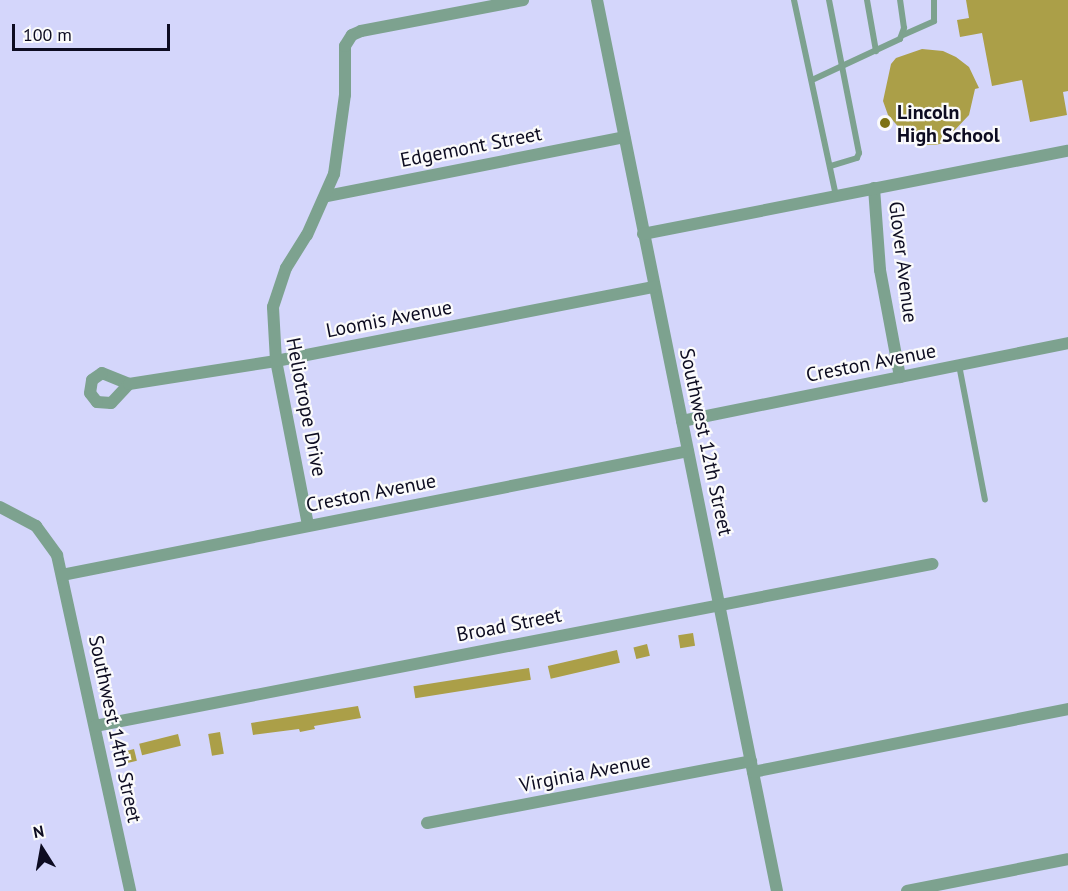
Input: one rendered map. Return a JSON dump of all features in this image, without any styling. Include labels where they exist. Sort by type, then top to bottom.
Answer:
[{"type":"street","name":"Heliotrope Drive","points":[[308,525],[271,334],[276,293],[327,196],[342,135],[345,46],[351,35],[361,31],[523,0]]},
{"type":"street","name":"Southwest 12th Street","points":[[597,0],[777,891]]},
{"type":"street","name":"Edgemont Street","points":[[327,196],[624,137]]},
{"type":"street","points":[[644,234],[1068,151]]},
{"type":"street","name":"Glover Avenue","points":[[874,188],[880,270],[900,376]]},
{"type":"street","name":"Loomis Avenue","points":[[129,384],[276,362],[654,287]]},
{"type":"street","name":"Creston Avenue","points":[[682,421],[1068,343]]},
{"type":"street","name":"Creston Avenue","points":[[62,575],[688,451]]},
{"type":"street","name":"Southwest 14th Street","points":[[0,507],[21,516],[48,538],[57,555],[130,891]]},
{"type":"street","name":"Broad Street","points":[[95,726],[932,564]]},
{"type":"street","name":"Virginia Avenue","points":[[427,822],[1068,709]]},
{"type":"street","points":[[907,891],[1068,859]]},
{"type":"lane","points":[[794,0],[836,196]]},
{"type":"lane","points":[[829,0],[859,156],[830,166]]},
{"type":"lane","points":[[867,0],[876,51]]},
{"type":"lane","points":[[900,0],[903,34]]},
{"type":"lane","points":[[812,80],[934,21],[934,0]]},
{"type":"lane","points":[[959,365],[985,500]]},
{"type":"building","points":[[966,0],[1068,0],[1068,91],[1063,92],[1067,115],[1030,122],[1022,80],[992,86],[982,33],[960,37],[957,20],[969,18]]},
{"type":"building","points":[[922,49],[943,51],[956,57],[969,67],[979,88],[975,89],[969,115],[952,133],[956,139],[936,145],[920,145],[921,139],[902,131],[888,115],[883,101],[891,64],[896,58]]},
{"type":"building","points":[[693,633],[695,646],[680,648],[678,635]]},
{"type":"building","points":[[647,644],[650,656],[636,659],[633,647]]},
{"type":"building","points":[[617,650],[620,663],[551,679],[548,666]]},
{"type":"building","points":[[529,668],[531,680],[415,698],[413,686]]},
{"type":"building","points":[[358,706],[361,718],[314,726],[315,729],[300,732],[299,729],[253,735],[251,723]]},
{"type":"building","points":[[220,732],[224,754],[212,756],[208,734]]},
{"type":"building","points":[[178,734],[181,746],[142,755],[139,744]]},
{"type":"building","points":[[134,749],[137,761],[123,764],[120,752]]},
{"type":"place","name":"Lincoln High School","points":[[885,123]]}]
